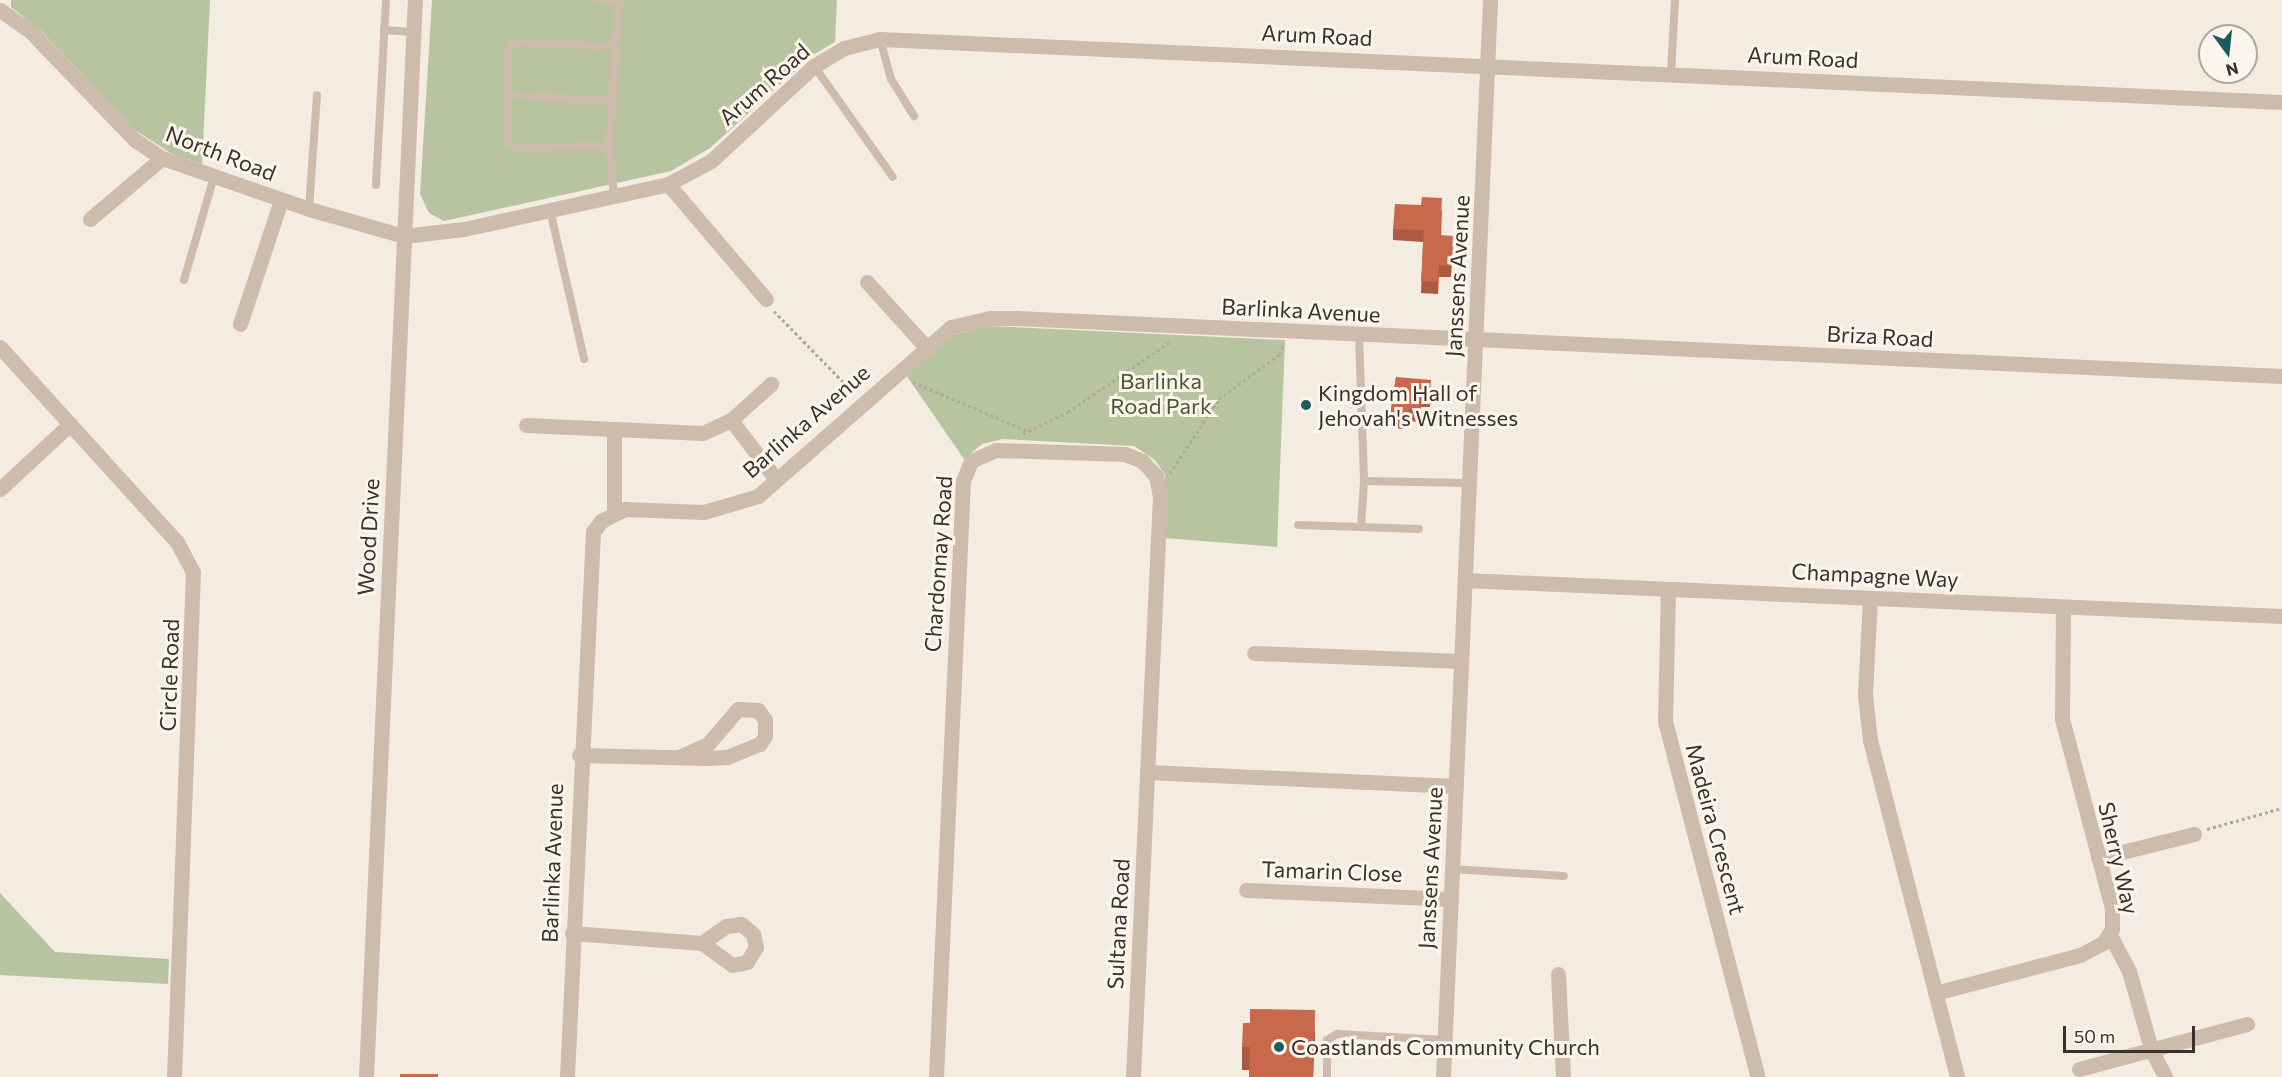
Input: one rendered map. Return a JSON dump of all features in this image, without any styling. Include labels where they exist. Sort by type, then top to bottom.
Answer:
[{"type":"street","name":"Wood Drive","points":[[366,1077],[415,0]]},
{"type":"street","name":"Janssens Avenue","points":[[1443,1077],[1468,483],[1477,340],[1490,0]]},
{"type":"street","name":"North Road","points":[[0,10],[31,32],[128,133],[162,158],[281,200],[404,236]]},
{"type":"street","name":"Arum Road","points":[[404,236],[445,232],[668,184],[711,161],[814,66],[844,48],[880,39],[2282,102]]},
{"type":"street","points":[[90,219],[162,158]]},
{"type":"street","points":[[668,184],[766,299]]},
{"type":"street","points":[[240,324],[281,200]]},
{"type":"street","points":[[867,282],[925,346]]},
{"type":"street","name":"Barlinka Avenue","points":[[567,1077],[579,755],[590,548],[601,521],[614,512],[720,510],[758,495],[925,346],[951,327],[990,318],[1477,340]]},
{"type":"street","name":"Briza Road","points":[[1477,340],[2282,376]]},
{"type":"street","name":"Circle Road","points":[[0,347],[177,542],[193,572],[174,1077]]},
{"type":"street","points":[[526,425],[703,433],[731,420],[771,384]]},
{"type":"street","points":[[731,420],[776,479]]},
{"type":"street","points":[[0,489],[70,424]]},
{"type":"street","points":[[614,429],[614,512]]},
{"type":"street","name":"Chardonnay Road","points":[[936,1077],[963,481],[971,461],[982,453],[1041,451],[1133,455],[1151,468],[1158,487]]},
{"type":"street","points":[[1158,487],[1147,772],[1456,786]]},
{"type":"street","name":"Champagne Way","points":[[1465,580],[2282,616]]},
{"type":"street","name":"Madeira Crescent","points":[[1668,589],[1665,721],[1758,1077]]},
{"type":"street","points":[[1870,598],[1866,719],[1957,1077]]},
{"type":"street","name":"Sherry Way","points":[[1935,993],[2080,955],[2113,940],[2112,908],[2060,704],[2063,607]]},
{"type":"street","points":[[1254,653],[1461,661]]},
{"type":"street","points":[[579,755],[679,757],[727,757],[755,748],[765,736],[762,714],[751,707],[738,709],[708,744],[679,757]]},
{"type":"street","name":"Sultana Road","points":[[1133,1077],[1147,772]]},
{"type":"street","points":[[2098,858],[2194,834]]},
{"type":"street","name":"Tamarin Close","points":[[1246,890],[1451,899]]},
{"type":"street","points":[[572,933],[702,943]]},
{"type":"street","points":[[2113,940],[2129,971],[2151,1049],[2165,1077]]},
{"type":"street","points":[[1558,974],[1563,1077]]},
{"type":"street","points":[[2079,1069],[2247,1024]]},
{"type":"lane","points":[[376,185],[386,0]]},
{"type":"lane","points":[[599,0],[619,0],[609,146],[614,196]]},
{"type":"lane","points":[[1671,73],[1675,0]]},
{"type":"lane","points":[[384,30],[414,32]]},
{"type":"lane","points":[[880,39],[891,79],[914,116]]},
{"type":"lane","points":[[609,146],[512,145],[505,133],[507,54],[515,43],[616,47]]},
{"type":"lane","points":[[814,66],[893,177]]},
{"type":"lane","points":[[309,209],[317,95]]},
{"type":"lane","points":[[506,95],[612,101]]},
{"type":"lane","points":[[184,280],[214,177]]},
{"type":"lane","points":[[550,210],[584,359]]},
{"type":"lane","points":[[1359,336],[1364,481],[1361,527]]},
{"type":"lane","points":[[1364,481],[1468,483]]},
{"type":"lane","points":[[1298,525],[1419,529]]},
{"type":"lane","points":[[1452,869],[1564,876]]},
{"type":"lane","points":[[1327,1077],[1327,1040],[1337,1034],[1444,1040]]},
{"type":"path","points":[[766,299],[862,402]]},
{"type":"path","points":[[1020,436],[1068,412],[1177,337],[1179,327]]},
{"type":"path","points":[[1158,487],[1181,460],[1219,399],[1280,354],[1287,332]]},
{"type":"path","points":[[898,369],[907,379],[1041,438],[1041,451]]},
{"type":"path","points":[[2194,834],[2282,808]]},
{"type":"green space","points":[[11,0],[210,0],[202,164],[172,154],[135,130],[41,31],[11,7]]},
{"type":"green space","points":[[432,0],[837,0],[835,42],[813,55],[710,148],[671,171],[444,221],[429,213],[420,194]]},
{"type":"green space","name":"Barlinka Road Park","points":[[989,326],[1285,340],[1277,547],[1165,538],[1165,475],[1155,460],[1134,446],[1003,439],[982,444],[964,459],[904,372],[950,336]]},
{"type":"green space","points":[[0,893],[55,952],[169,959],[168,984],[0,975]]},
{"type":"building","points":[[1422,197],[1442,198],[1440,235],[1453,236],[1451,266],[1439,265],[1438,282],[1421,281],[1424,230],[1393,229],[1395,204],[1421,205]]},
{"type":"building","points":[[1396,377],[1431,380],[1430,396],[1421,395],[1419,410],[1409,409],[1408,417],[1390,416]]},
{"type":"building","points":[[1250,1009],[1315,1010],[1313,1077],[1249,1077],[1250,1047],[1242,1047],[1243,1023],[1250,1023]]},
{"type":"building","points":[[400,1074],[438,1074],[438,1077],[400,1077]]},
{"type":"place","name":"Kingdom Hall of Jehovah's Witnesses","points":[[1306,405]]},
{"type":"place","name":"Coastlands Community Church","points":[[1279,1047]]}]
